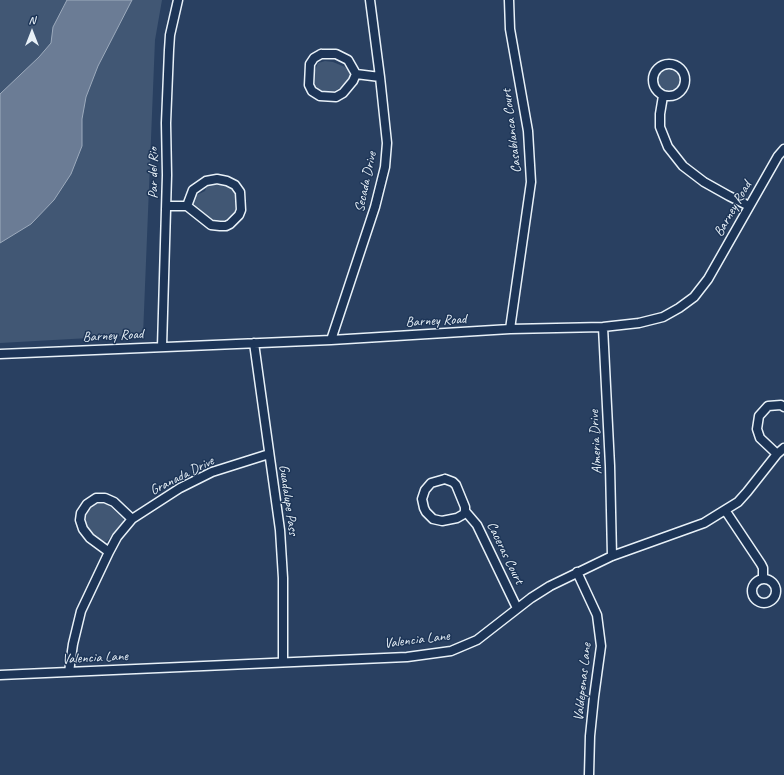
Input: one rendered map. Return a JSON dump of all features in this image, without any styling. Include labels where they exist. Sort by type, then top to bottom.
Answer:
[{"type":"street","name":"Par del Rio","points":[[162,346],[167,206],[166,123],[168,50],[178,0]]},
{"type":"street","name":"Secada Drive","points":[[331,340],[376,207],[385,167],[386,143],[380,77],[370,0]]},
{"type":"street","name":"Casablanca Court","points":[[509,0],[510,29],[528,131],[531,182],[510,329]]},
{"type":"street","points":[[321,54],[336,54],[348,60],[356,74],[353,81],[343,93],[336,97],[320,96],[312,91],[308,85],[310,64],[314,58],[321,54]]},
{"type":"street","points":[[671,64],[675,65],[683,71],[686,80],[685,84],[681,92],[677,95],[668,97],[663,96],[654,86],[653,76],[658,68],[671,64]]},
{"type":"street","points":[[356,74],[380,77]]},
{"type":"street","points":[[663,96],[660,114],[660,127],[668,147],[683,166],[704,182],[749,206]]},
{"type":"street","name":"Barney Road","points":[[0,354],[331,340],[510,329],[603,327],[639,323],[663,317],[694,297],[708,279],[778,156],[784,149]]},
{"type":"street","points":[[167,206],[188,206],[211,225],[226,226],[239,215],[241,210],[240,192],[235,185],[227,181],[217,179],[206,181],[193,190],[188,206]]},
{"type":"street","name":"Almeria Drive","points":[[603,327],[610,466],[612,556]]},
{"type":"street","name":"Guadalupe Pass","points":[[254,343],[280,530],[283,578],[283,662]]},
{"type":"street","points":[[777,454],[760,438],[756,430],[759,416],[768,406],[781,405],[784,407]]},
{"type":"street","name":"Valencia Lane","points":[[0,675],[407,657],[451,651],[477,640],[518,608],[550,586],[577,572],[612,556],[704,523],[738,502],[748,492],[777,454],[784,448]]},
{"type":"street","name":"Granada Drive","points":[[70,672],[73,644],[82,611],[117,537],[132,519],[180,488],[212,472],[269,454]]},
{"type":"street","name":"Caceras Court","points":[[465,511],[462,516],[447,521],[433,519],[424,508],[422,499],[425,490],[431,482],[445,479],[452,482],[459,490],[465,506],[465,511],[477,525],[518,608]]},
{"type":"street","points":[[109,552],[90,538],[83,529],[80,520],[81,513],[87,504],[96,498],[105,498],[114,502],[132,519]]},
{"type":"street","points":[[725,510],[761,564],[763,568],[763,579]]},
{"type":"street","name":"Valdepenas Lane","points":[[577,572],[597,615],[601,646],[592,713],[589,775]]},
{"type":"shaded area","points":[[0,0],[162,0],[155,40],[143,335],[0,343]]},
{"type":"shaded area","points":[[67,0],[132,0],[98,66],[86,97],[82,119],[82,146],[71,174],[54,200],[31,224],[0,243],[0,94],[39,57],[51,43],[53,27]]},
{"type":"shaded area","points":[[325,61],[333,62],[345,67],[351,72],[350,77],[341,87],[332,93],[320,91],[313,84],[314,73],[318,63]]},
{"type":"shaded area","points":[[666,68],[675,70],[680,75],[680,83],[676,90],[669,95],[663,93],[659,87],[657,79],[659,74]]},
{"type":"shaded area","points":[[213,183],[231,187],[237,193],[238,202],[235,211],[225,220],[217,221],[210,219],[195,206],[193,201],[195,196],[205,191],[207,185]]},
{"type":"shaded area","points":[[96,504],[107,504],[123,518],[124,523],[107,541],[103,542],[95,537],[89,530],[85,521],[87,512]]}]
